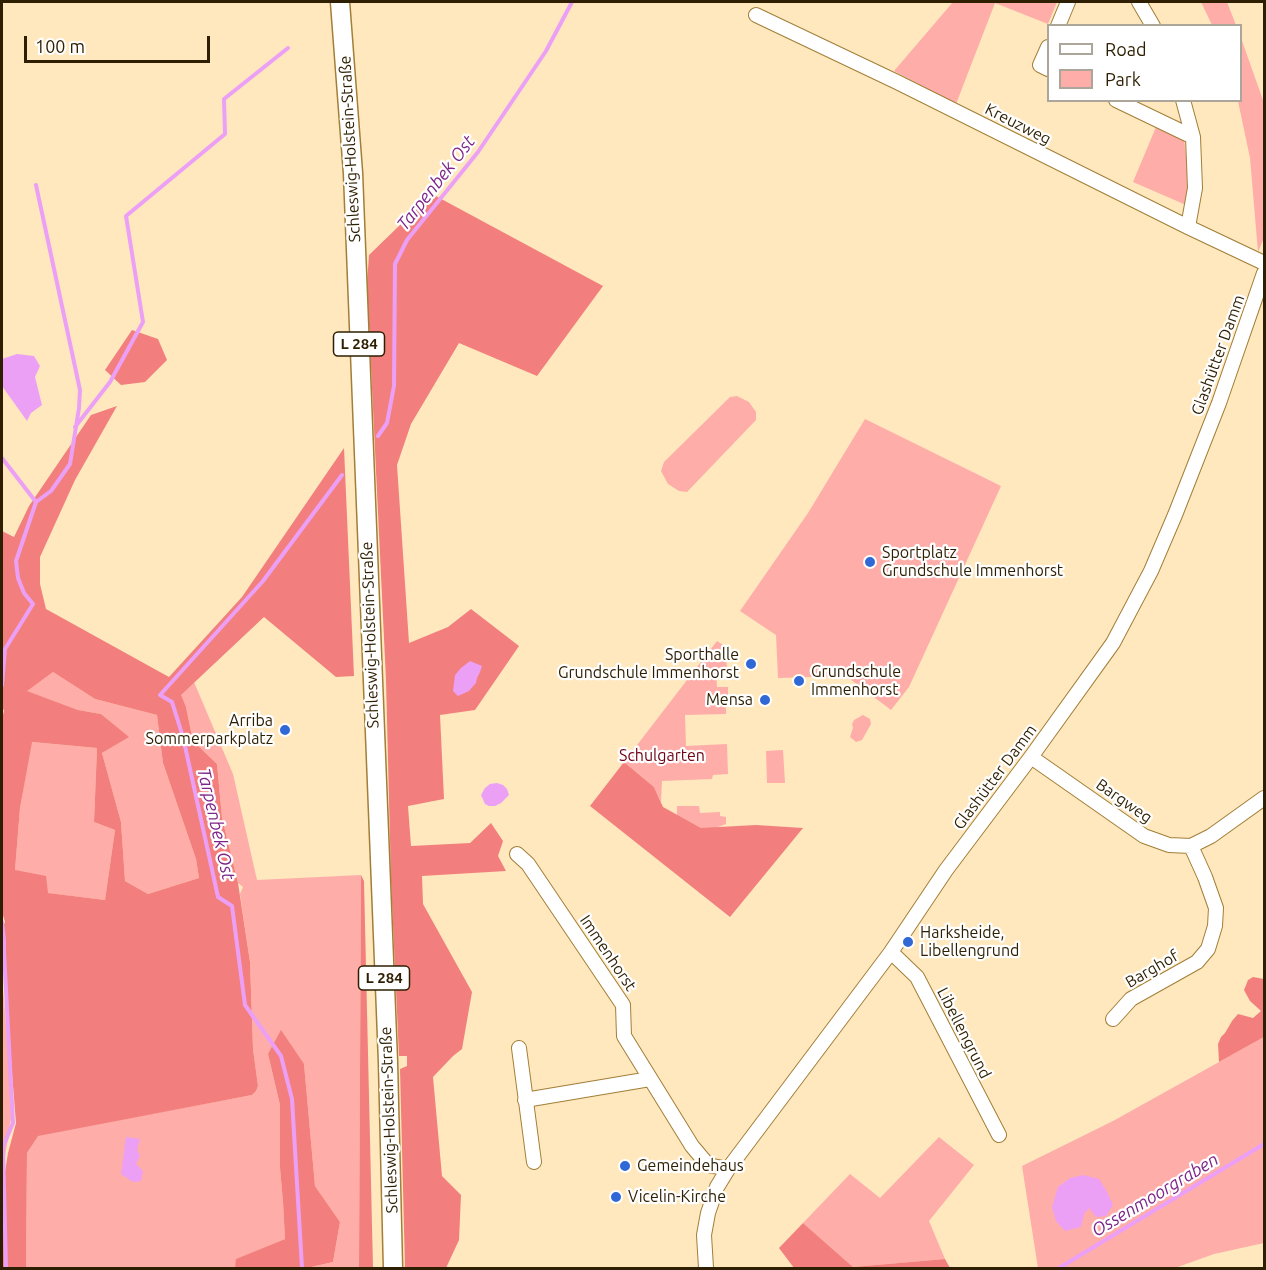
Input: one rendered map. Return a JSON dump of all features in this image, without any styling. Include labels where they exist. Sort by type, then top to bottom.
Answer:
[{"type":"main road","name":"Schleswig-Holstein-Straße","points":[[340,2],[353,184],[388,1062],[393,1269]]},
{"type":"street","points":[[1059,24],[1068,2]]},
{"type":"street","points":[[1139,2],[1152,24]]},
{"type":"street","name":"Kreuzweg","points":[[756,15],[918,92],[1264,263]]},
{"type":"street","points":[[1047,49],[1040,65],[1047,68]]},
{"type":"street","points":[[1120,102],[1193,136]]},
{"type":"street","points":[[1184,102],[1193,136],[1195,188],[1188,227]]},
{"type":"street","name":"Glashütter Damm","points":[[706,1269],[704,1235],[708,1213],[717,1187],[891,952],[946,870],[1113,643],[1152,571],[1219,403],[1264,273]]},
{"type":"street","name":"Bargweg","points":[[1031,757],[1144,836],[1169,845],[1191,846]]},
{"type":"street","points":[[1191,846],[1211,836],[1264,798]]},
{"type":"street","name":"Barghof","points":[[1113,1019],[1131,999],[1197,962],[1208,949],[1215,926],[1216,908],[1191,846]]},
{"type":"street","name":"Immenhorst","points":[[517,854],[528,864],[623,1005],[624,1036],[692,1146],[708,1165],[729,1169]]},
{"type":"street","name":"Libellengrund","points":[[891,952],[917,977],[999,1136]]},
{"type":"street","points":[[519,1048],[534,1162]]},
{"type":"street","points":[[525,1100],[650,1079]]},
{"type":"green space","points":[[953,2],[1057,2],[1048,24],[995,3],[956,104],[894,71]]},
{"type":"green space","points":[[1201,2],[1227,2],[1236,24],[1212,24]]},
{"type":"green space","points":[[1242,41],[1264,103],[1264,238],[1258,252],[1250,158],[1238,102],[1242,102]]},
{"type":"green space","points":[[1156,127],[1184,139],[1189,181],[1186,205],[1133,182]]},
{"type":"green space","points":[[737,396],[749,402],[756,412],[756,420],[687,492],[679,491],[668,484],[661,471],[664,462],[730,397]]},
{"type":"green space","name":"Sportplatz Grundschule Immenhorst","points":[[865,419],[1001,486],[909,687],[891,710],[846,676],[778,678],[776,635],[740,611],[808,513]]},
{"type":"green space","name":"Schulgarten","points":[[717,641],[726,647],[727,671],[716,672],[717,687],[728,687],[726,714],[685,715],[686,746],[727,744],[728,774],[713,775],[712,779],[662,781],[661,802],[654,787],[624,762]]},
{"type":"green space","points":[[53,672],[95,699],[157,715],[163,763],[196,859],[199,878],[148,894],[125,881],[121,822],[102,753],[128,737],[101,714],[78,710],[26,691]]},
{"type":"green space","points":[[194,682],[233,774],[257,880],[361,875],[359,1268],[307,1268],[333,1262],[340,1222],[315,1186],[304,1064],[268,1054],[280,1105],[280,1168],[285,1239],[237,1259],[235,1268],[26,1268],[27,1153],[38,1135],[252,1095],[258,1086],[253,1049],[250,962],[240,894],[243,887],[238,883],[222,818],[217,764],[193,741],[186,707],[180,695]]},
{"type":"green space","points":[[863,715],[870,719],[871,724],[862,740],[856,742],[850,737],[852,724],[854,720]]},
{"type":"green space","points":[[31,742],[97,748],[94,822],[115,830],[105,900],[47,893],[15,870],[20,808]]},
{"type":"green space","points":[[783,750],[785,783],[767,783],[766,751]]},
{"type":"green space","points":[[677,806],[699,806],[700,813],[720,812],[720,816],[726,817],[726,824],[715,828],[701,828],[677,815]]},
{"type":"green space","points":[[2,977],[13,1107],[2,1175]]},
{"type":"green space","points":[[1264,1037],[1264,1243],[1214,1254],[1175,1268],[1038,1268],[1022,1166],[1113,1121]]},
{"type":"green space","points":[[939,1137],[974,1165],[929,1221],[945,1259],[853,1267],[803,1223],[850,1174],[880,1198]]},
{"type":"shaded area","points":[[432,194],[603,286],[537,376],[459,343],[411,424],[397,465],[409,643],[448,627],[471,609],[519,646],[475,710],[440,715],[444,799],[408,806],[411,846],[470,843],[491,823],[503,841],[498,856],[506,871],[422,876],[423,904],[472,992],[462,1049],[433,1077],[442,1176],[461,1195],[459,1240],[446,1268],[405,1268],[400,1069],[407,1066],[407,1056],[399,1056],[391,880],[386,680],[367,283],[369,255]]},
{"type":"shaded area","points":[[132,330],[158,339],[167,360],[145,382],[121,385],[105,370]]},
{"type":"shaded area","points":[[17,354],[34,356],[40,366],[35,377],[42,405],[31,413],[27,421],[2,386],[2,359]]},
{"type":"shaded area","points":[[117,406],[75,480],[40,557],[40,584],[46,609],[169,677],[242,597],[344,448],[354,676],[336,677],[264,617],[181,695],[186,707],[193,741],[217,764],[222,818],[238,883],[250,962],[253,1049],[258,1086],[252,1095],[38,1136],[27,1153],[26,1268],[2,1268],[2,1191],[16,1123],[2,950],[2,928],[5,922],[2,912],[2,720],[4,710],[2,709],[2,531],[14,537],[29,506],[91,415]],"holes":[[[53,672],[95,699],[157,715],[163,763],[196,859],[199,878],[148,894],[125,881],[121,822],[102,753],[129,737],[101,714],[78,710],[27,691]],[[32,742],[97,748],[94,822],[115,830],[105,900],[48,893],[46,876],[15,870],[20,808]]]},
{"type":"shaded area","points":[[470,661],[482,666],[480,672],[476,683],[469,691],[458,696],[453,691],[455,675]]},
{"type":"shaded area","points":[[624,762],[654,787],[663,807],[701,828],[756,825],[803,828],[730,917],[590,806]]},
{"type":"shaded area","points":[[497,783],[507,789],[509,795],[501,803],[489,806],[485,804],[481,795],[490,784]]},
{"type":"shaded area","points":[[361,875],[364,881],[373,1268],[359,1268]]},
{"type":"shaded area","points":[[1253,977],[1264,979],[1264,1037],[1219,1062],[1218,1044],[1232,1021],[1238,1014],[1253,1018],[1261,1011],[1250,1001],[1244,990],[1248,980]]},
{"type":"shaded area","points":[[281,1030],[304,1064],[315,1186],[340,1222],[333,1262],[307,1268],[235,1268],[236,1259],[285,1239],[280,1168],[280,1105],[268,1054]]},
{"type":"shaded area","points":[[126,1137],[140,1139],[137,1150],[140,1155],[136,1164],[143,1171],[141,1181],[133,1182],[121,1174]]},
{"type":"shaded area","points":[[1083,1175],[1099,1179],[1113,1205],[1106,1216],[1096,1217],[1089,1208],[1084,1214],[1081,1227],[1065,1231],[1056,1221],[1052,1207],[1058,1187],[1070,1178]]},
{"type":"shaded area","points":[[803,1223],[853,1267],[945,1259],[950,1268],[794,1268],[779,1248]]},
{"type":"waterway","name":"Tarpenbek Ost","points":[[378,436],[387,423],[394,386],[395,264],[407,240],[478,152],[546,51],[572,2]]},
{"type":"waterway","points":[[75,427],[110,382],[143,322],[126,216],[225,134],[224,99],[288,48]]},
{"type":"waterway","points":[[36,185],[80,390],[70,464],[51,491],[36,502]]},
{"type":"waterway","points":[[2,458],[36,502],[16,561],[18,578],[24,593],[33,604],[5,649],[2,685]]},
{"type":"waterway","name":"Tarpenbek Ost","points":[[302,1268],[292,1099],[281,1056],[245,1005],[232,906],[218,897],[183,737],[172,702],[160,695],[263,581],[342,475]]},
{"type":"waterway","points":[[2,922],[13,1123],[3,1147],[6,1268]]},
{"type":"waterway","name":"Ossenmoorgraben","points":[[1059,1268],[1264,1144]]},
{"type":"place","name":"Sportplatz Grundschule Immenhorst","points":[[870,562]]},
{"type":"place","name":"Sporthalle Grundschule Immenhorst","points":[[751,664]]},
{"type":"place","name":"Grundschule Immenhorst","points":[[799,681]]},
{"type":"place","name":"Mensa","points":[[765,700]]},
{"type":"place","name":"Arriba Sommerparkplatz","points":[[285,730]]},
{"type":"place","name":"Harksheide, Libellengrund","points":[[908,942]]},
{"type":"place","name":"Gemeindehaus","points":[[625,1166]]},
{"type":"place","name":"Vicelin-Kirche","points":[[616,1197]]}]
